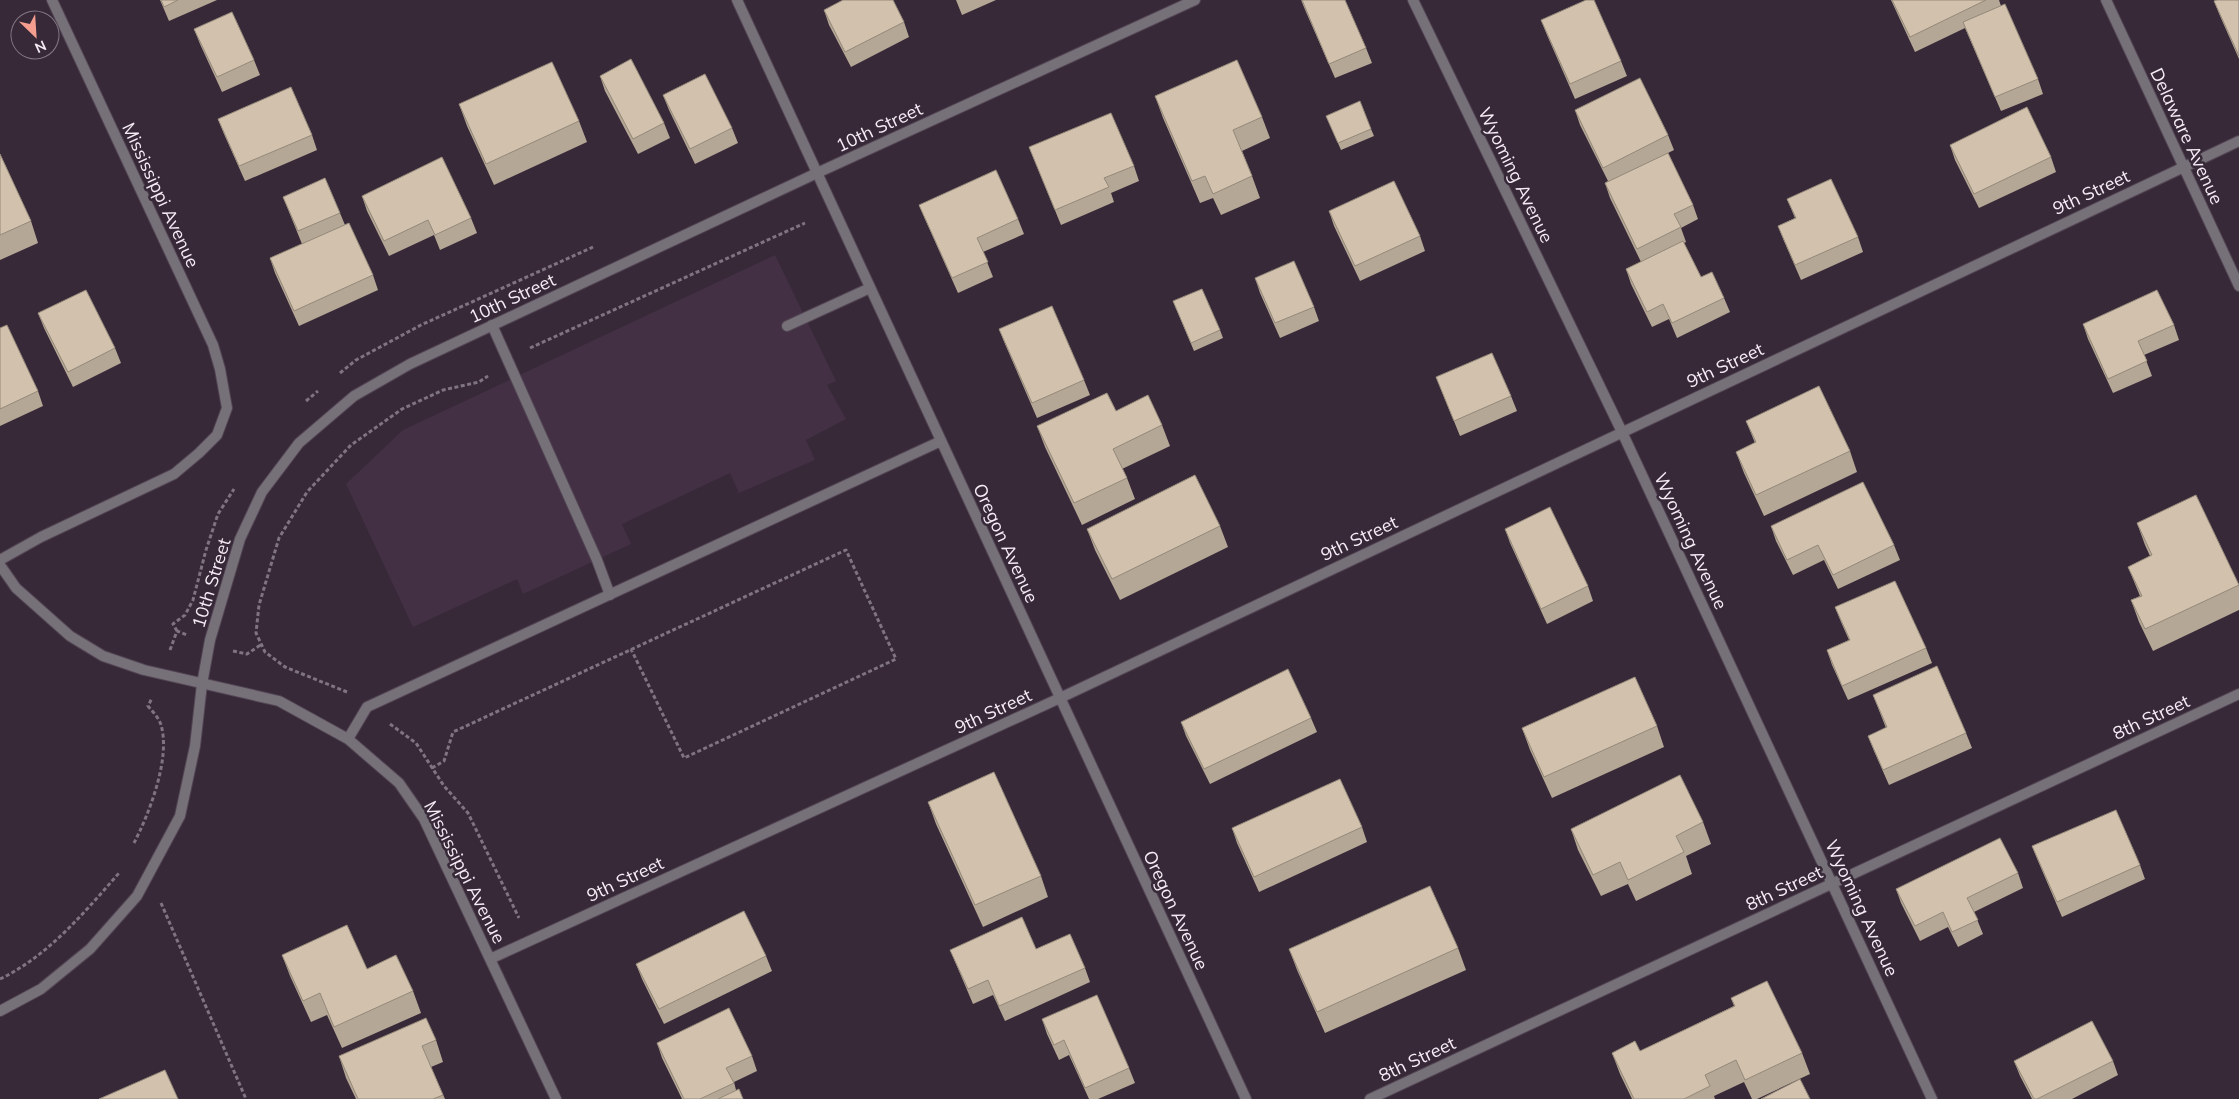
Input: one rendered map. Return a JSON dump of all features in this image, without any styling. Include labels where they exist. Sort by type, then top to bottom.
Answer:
[{"type":"street","name":"Mississippi Avenue","points":[[0,560],[41,537],[174,474],[200,453],[217,435],[227,408],[220,369],[213,345],[52,0]]},
{"type":"street","name":"Oregon Avenue","points":[[737,0],[1246,1099]]},
{"type":"street","name":"10th Street","points":[[0,1011],[41,989],[90,949],[137,896],[180,816],[195,746],[202,684],[210,644],[240,539],[262,492],[300,443],[354,396],[410,364],[817,173],[1194,0]]},
{"type":"street","name":"Wyoming Avenue","points":[[1414,0],[1622,432],[1932,1099]]},
{"type":"street","name":"Delaware Avenue","points":[[2106,0],[2239,286]]},
{"type":"street","name":"9th Street","points":[[490,959],[1060,698],[2239,141]]},
{"type":"street","points":[[787,326],[870,288]]},
{"type":"street","points":[[492,326],[593,551],[610,595]]},
{"type":"street","points":[[348,739],[368,707],[941,440]]},
{"type":"street","name":"Mississippi Avenue","points":[[0,565],[16,588],[70,636],[103,656],[144,670],[279,701],[348,739],[399,783],[424,819],[556,1099]]},
{"type":"street","name":"8th Street","points":[[1370,1099],[2239,694]]},
{"type":"path","points":[[523,926],[468,813],[444,786],[416,743],[345,691],[285,667],[265,652],[256,633],[259,605],[279,538],[307,492],[351,445],[402,409],[443,390],[479,382],[533,346],[805,223]]},
{"type":"path","points":[[432,768],[444,761],[453,732],[631,649],[846,550],[896,659],[684,758],[631,649]]},
{"type":"path","points":[[131,850],[143,826],[164,760],[164,740],[161,723],[148,706],[177,631],[210,644],[247,654],[262,644]]},
{"type":"path","points":[[0,979],[11,974],[56,942],[118,874],[122,866]]},
{"type":"path","points":[[161,902],[246,1099]]},
{"type":"shaded area","points":[[775,255],[836,381],[827,385],[846,419],[806,440],[815,460],[739,493],[730,473],[622,524],[631,544],[523,594],[517,579],[413,627],[346,484],[403,430]]},
{"type":"building","points":[[161,0],[178,0],[164,7]]},
{"type":"building","points":[[843,0],[893,0],[904,22],[845,52],[824,10]]},
{"type":"building","points":[[1302,0],[1345,0],[1366,48],[1329,64]]},
{"type":"building","points":[[1586,0],[1594,0],[1621,61],[1570,84],[1541,20]]},
{"type":"building","points":[[1892,0],[1986,0],[1910,37]]},
{"type":"building","points":[[2239,0],[2239,56],[2214,1]]},
{"type":"building","points":[[2005,4],[2038,79],[1995,97],[1963,22]]},
{"type":"building","points":[[232,12],[254,60],[217,77],[194,29]]},
{"type":"building","points":[[631,59],[664,123],[633,139],[600,76]]},
{"type":"building","points":[[1237,60],[1262,117],[1233,130],[1252,176],[1213,194],[1205,176],[1192,181],[1155,96]]},
{"type":"building","points":[[552,62],[579,121],[486,164],[459,104]]},
{"type":"building","points":[[705,74],[732,128],[690,149],[663,95]]},
{"type":"building","points":[[1640,78],[1668,135],[1603,168],[1575,110]]},
{"type":"building","points":[[291,87],[312,135],[239,166],[218,119]]},
{"type":"building","points":[[1360,101],[1371,129],[1338,143],[1326,116]]},
{"type":"building","points":[[2027,107],[2051,157],[1974,194],[1950,145]]},
{"type":"building","points":[[1111,113],[1134,166],[1104,178],[1109,187],[1055,210],[1029,147]]},
{"type":"building","points":[[1668,153],[1693,205],[1674,214],[1681,227],[1637,249],[1605,183]]},
{"type":"building","points":[[0,154],[31,221],[0,235]]},
{"type":"building","points":[[442,157],[471,218],[435,235],[428,220],[384,241],[362,196]]},
{"type":"building","points":[[996,170],[1018,219],[977,238],[988,262],[952,278],[919,205]]},
{"type":"building","points":[[325,178],[340,213],[298,231],[283,197]]},
{"type":"building","points":[[1831,179],[1858,237],[1795,265],[1778,226],[1796,218],[1787,199]]},
{"type":"building","points":[[1394,181],[1420,236],[1355,266],[1329,211]]},
{"type":"building","points":[[349,223],[373,275],[294,311],[270,258]]},
{"type":"building","points":[[1683,241],[1701,277],[1712,272],[1724,298],[1672,323],[1663,304],[1647,312],[1626,269]]},
{"type":"building","points":[[1294,261],[1314,307],[1275,323],[1255,278]]},
{"type":"building","points":[[1202,289],[1220,330],[1191,343],[1173,301]]},
{"type":"building","points":[[86,290],[115,348],[68,372],[38,313]]},
{"type":"building","points":[[2157,290],[2174,325],[2138,341],[2147,361],[2108,379],[2083,324]]},
{"type":"building","points":[[1052,306],[1084,380],[1032,403],[999,329]]},
{"type":"building","points":[[7,325],[38,391],[0,409],[0,328]]},
{"type":"building","points":[[1492,353],[1511,396],[1454,421],[1436,377]]},
{"type":"building","points":[[1819,386],[1850,451],[1756,495],[1736,452],[1756,442],[1746,421]]},
{"type":"building","points":[[1107,393],[1116,411],[1148,395],[1162,425],[1113,449],[1127,478],[1074,503],[1037,426]]},
{"type":"building","points":[[1195,475],[1220,526],[1112,579],[1087,529]]},
{"type":"building","points":[[1863,482],[1894,545],[1833,575],[1818,545],[1787,560],[1771,526]]},
{"type":"building","points":[[2196,495],[2239,585],[2145,629],[2131,600],[2142,596],[2128,567],[2152,555],[2137,523]]},
{"type":"building","points":[[1550,507],[1588,586],[1541,609],[1505,529]]},
{"type":"building","points":[[1895,581],[1926,648],[1842,686],[1827,650],[1850,640],[1835,607]]},
{"type":"building","points":[[1937,666],[1966,733],[1883,770],[1868,736],[1887,727],[1873,695]]},
{"type":"building","points":[[1288,669],[1311,718],[1204,769],[1181,722]]},
{"type":"building","points":[[1635,677],[1657,726],[1544,777],[1522,728]]},
{"type":"building","points":[[994,772],[1041,876],[975,905],[928,802]]},
{"type":"building","points":[[1680,775],[1703,822],[1676,836],[1684,852],[1628,880],[1620,862],[1593,875],[1571,829]]},
{"type":"building","points":[[1340,779],[1362,827],[1254,877],[1232,828]]},
{"type":"building","points":[[2116,810],[2140,865],[2057,902],[2032,846]]},
{"type":"building","points":[[2000,838],[2018,873],[1967,898],[1978,920],[1952,932],[1943,912],[1915,926],[1896,889]]},
{"type":"building","points":[[1430,886],[1458,948],[1317,1012],[1289,949]]},
{"type":"building","points":[[744,911],[766,956],[659,1009],[636,964]]},
{"type":"building","points":[[1022,917],[1036,949],[1070,934],[1085,968],[999,1006],[988,980],[968,989],[950,950]]},
{"type":"building","points":[[347,925],[367,969],[396,955],[413,991],[334,1027],[320,993],[303,1001],[282,955]]},
{"type":"building","points":[[1767,981],[1802,1053],[1745,1080],[1736,1060],[1705,1075],[1710,1086],[1684,1099],[1634,1099],[1612,1053],[1635,1041],[1640,1051],[1735,1006],[1731,998]]},
{"type":"building","points":[[1097,995],[1129,1068],[1085,1088],[1064,1040],[1054,1045],[1042,1019]]},
{"type":"building","points":[[729,1008],[752,1056],[726,1068],[734,1083],[700,1099],[684,1099],[657,1043]]},
{"type":"building","points":[[426,1018],[436,1040],[422,1046],[443,1095],[433,1099],[358,1099],[339,1056]]},
{"type":"building","points":[[2092,1021],[2113,1061],[2034,1099],[2014,1061]]},
{"type":"building","points":[[165,1070],[178,1099],[99,1099]]},
{"type":"building","points":[[1800,1079],[1810,1099],[1761,1099]]},
{"type":"building","points":[[739,1089],[743,1099],[718,1099]]}]
